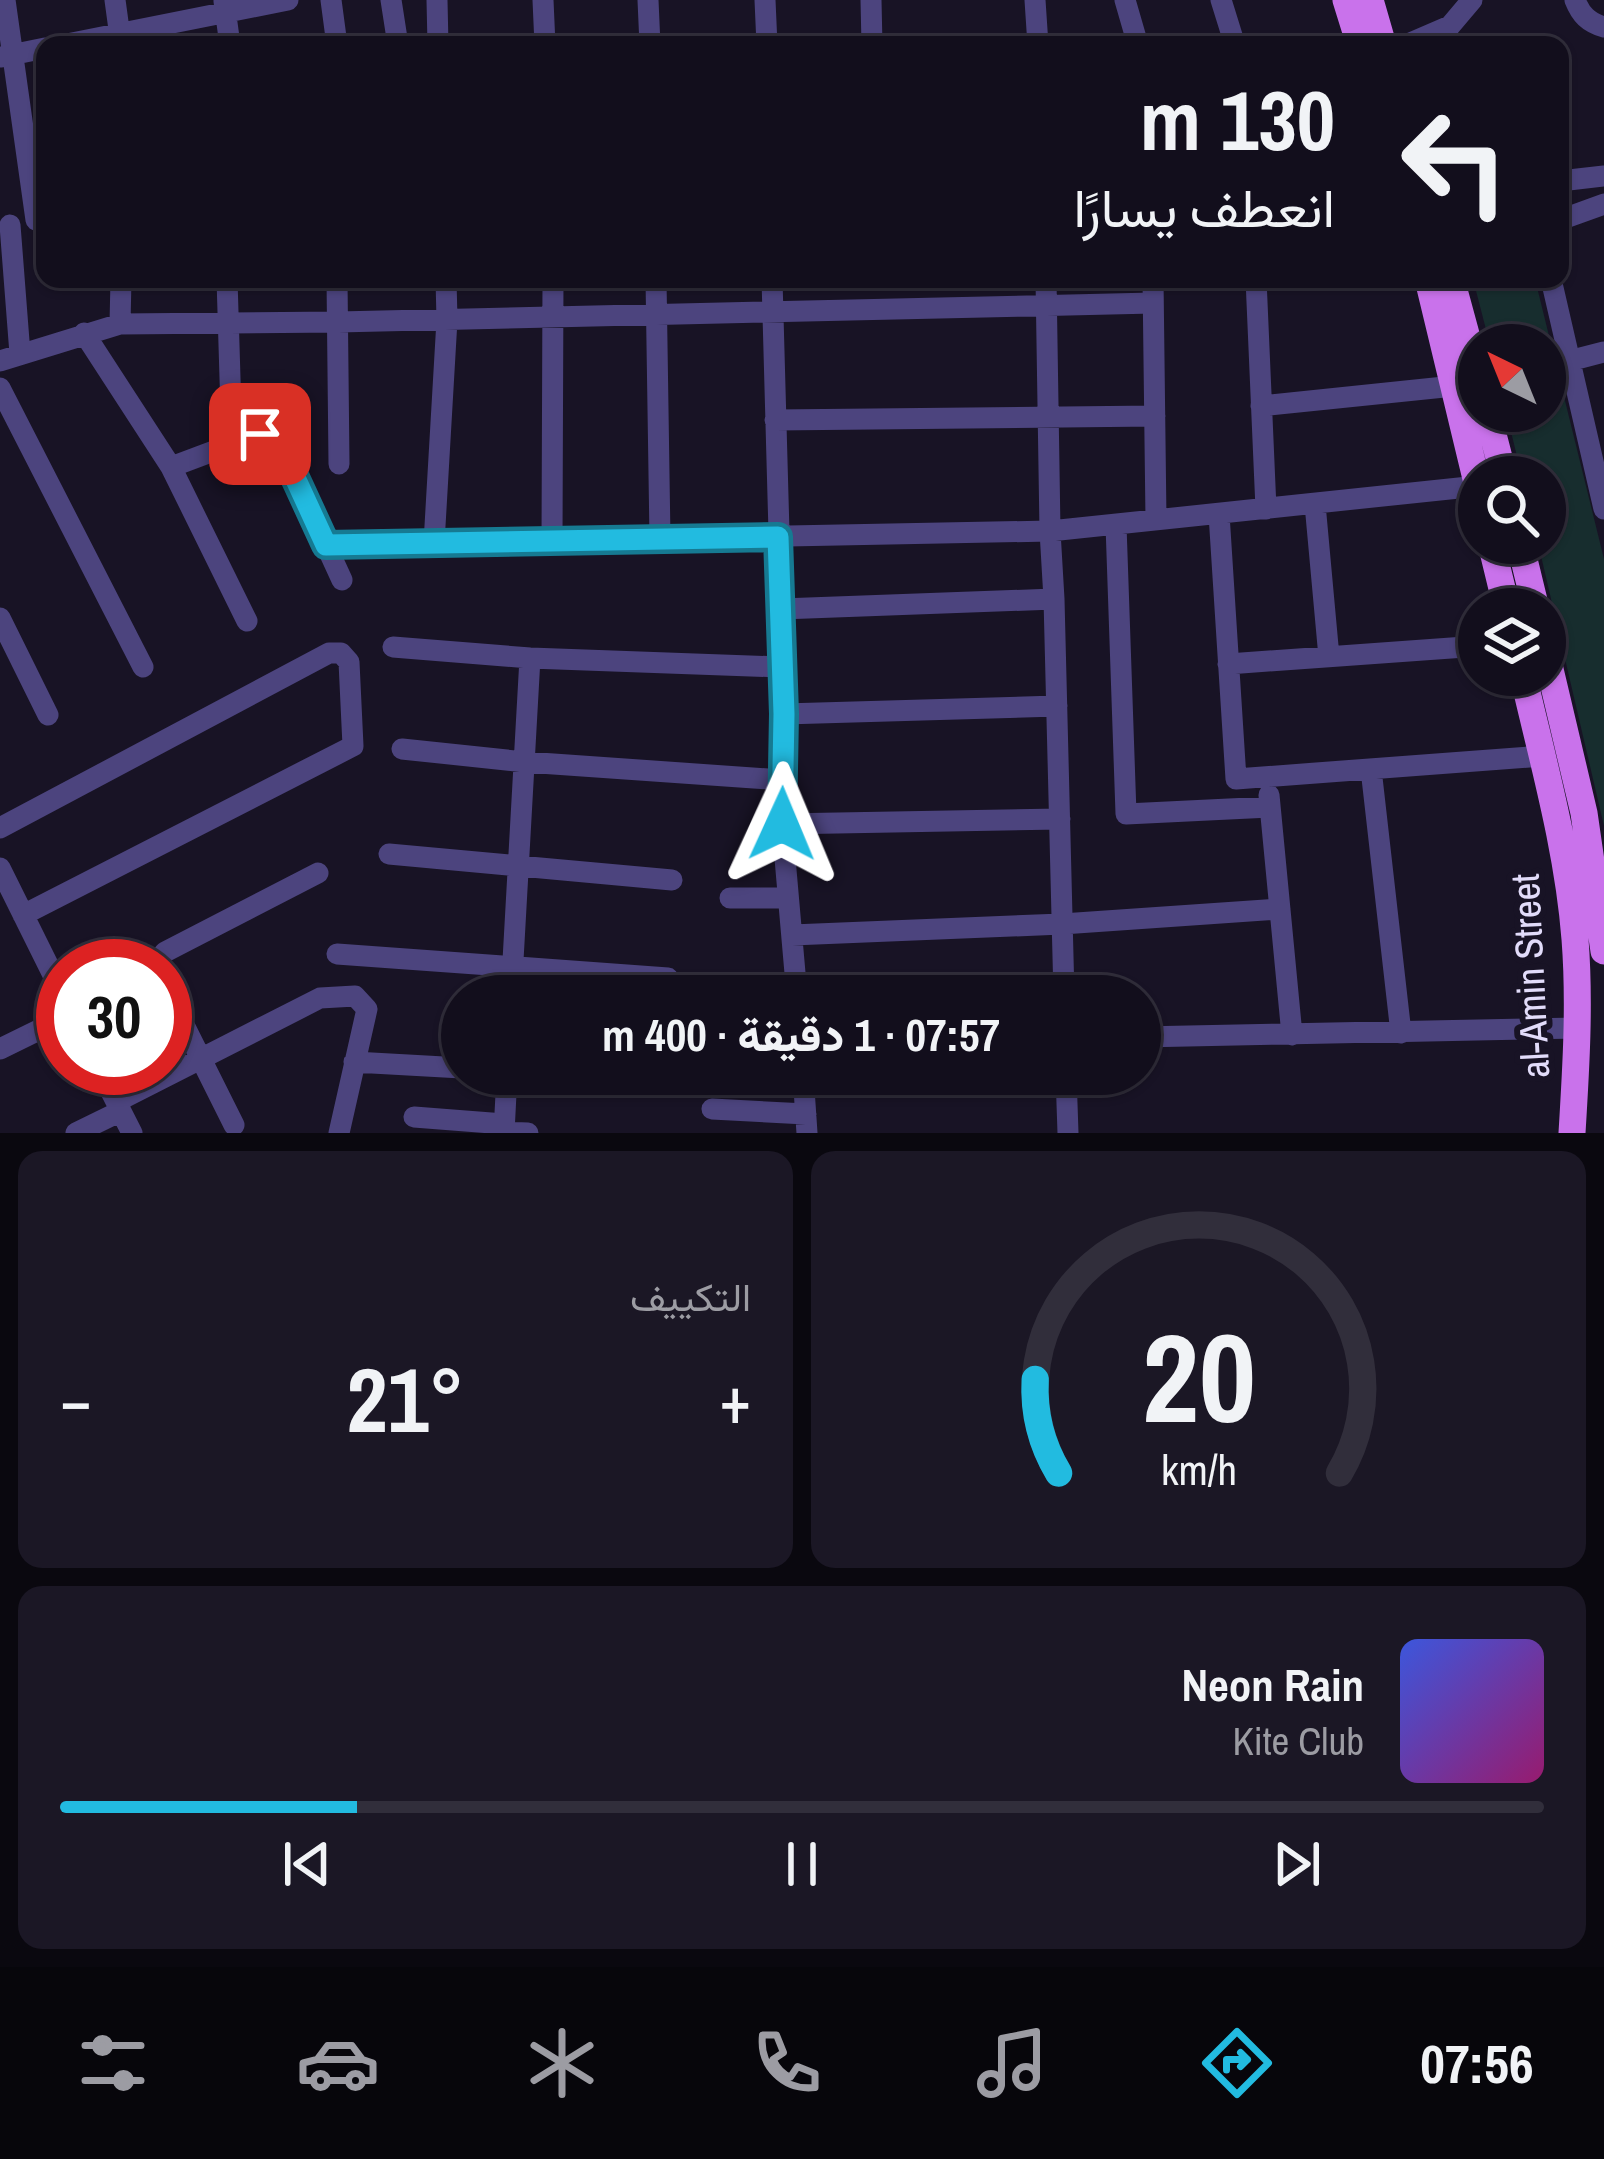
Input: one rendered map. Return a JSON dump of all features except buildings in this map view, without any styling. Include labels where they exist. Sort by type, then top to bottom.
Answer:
[{"type":"main road","points":[[1346,0],[1357,36]]},
{"type":"main road","points":[[1370,0],[1380,36]]},
{"type":"main road","points":[[1431,288],[1458,362]]},
{"type":"main road","points":[[1452,288],[1458,328]]},
{"type":"main road","name":"al-Amin Street","points":[[1528,696],[1562,845],[1575,938],[1578,1028],[1572,1133]]},
{"type":"main road","name":"al-Amin Street","points":[[1556,696],[1584,814],[1604,951]]},
{"type":"main road","points":[[1584,814],[1604,843]]},
{"type":"street","points":[[5,0],[7,56],[36,195]]},
{"type":"street","points":[[115,0],[120,36]]},
{"type":"street","points":[[129,36],[224,6],[288,0]]},
{"type":"street","points":[[331,0],[337,36]]},
{"type":"street","points":[[391,0],[397,36]]},
{"type":"street","points":[[437,0],[439,36]]},
{"type":"street","points":[[543,0],[545,36]]},
{"type":"street","points":[[648,0],[650,36]]},
{"type":"street","points":[[765,0],[767,36]]},
{"type":"street","points":[[871,0],[872,36]]},
{"type":"street","points":[[1035,0],[1037,36]]},
{"type":"street","points":[[1125,0],[1135,36]]},
{"type":"street","points":[[1221,0],[1232,36]]},
{"type":"street","points":[[1427,36],[1450,26],[1472,0]]},
{"type":"street","points":[[1575,0],[1581,14],[1604,27]]},
{"type":"street","points":[[224,6],[229,36]]},
{"type":"street","points":[[1569,180],[1604,176]]},
{"type":"street","points":[[1569,217],[1604,204]]},
{"type":"street","points":[[36,220],[5,226],[10,357],[120,324],[1154,303]]},
{"type":"street","points":[[120,324],[121,288]]},
{"type":"street","points":[[227,288],[232,444]]},
{"type":"street","points":[[337,288],[339,464]]},
{"type":"street","points":[[434,543],[446,288]]},
{"type":"street","points":[[552,541],[554,288]]},
{"type":"street","points":[[656,288],[660,539]]},
{"type":"street","points":[[772,288],[784,714],[782,824],[795,975]]},
{"type":"street","points":[[1046,288],[1063,975]]},
{"type":"street","points":[[1153,288],[1156,520]]},
{"type":"street","points":[[1256,288],[1266,509]]},
{"type":"street","points":[[1552,288],[1569,361],[1596,443],[1604,509]]},
{"type":"street","points":[[84,333],[172,467],[247,621]]},
{"type":"street","points":[[1569,361],[1604,352]]},
{"type":"street","points":[[1262,406],[1458,385]]},
{"type":"street","points":[[0,388],[143,667]]},
{"type":"street","points":[[775,420],[1155,416]]},
{"type":"street","points":[[172,467],[260,434],[272,437],[280,445],[341,580]]},
{"type":"street","points":[[326,545],[1050,531],[1458,491]]},
{"type":"street","points":[[1315,504],[1329,657]]},
{"type":"street","points":[[1219,514],[1236,779],[1541,756]]},
{"type":"street","points":[[1116,525],[1126,814],[1270,807]]},
{"type":"street","points":[[781,609],[1054,599]]},
{"type":"street","points":[[0,618],[9,657],[48,715]]},
{"type":"street","points":[[393,647],[781,668]]},
{"type":"street","points":[[1228,664],[1458,648]]},
{"type":"street","points":[[0,828],[329,653],[341,652],[349,662],[353,746],[23,915]]},
{"type":"street","points":[[512,975],[530,658]]},
{"type":"street","points":[[784,714],[1057,706]]},
{"type":"street","points":[[402,749],[782,780]]},
{"type":"street","points":[[1371,769],[1401,1033]]},
{"type":"street","points":[[1267,777],[1292,1035]]},
{"type":"street","points":[[782,824],[1060,819]]},
{"type":"street","points":[[389,854],[672,880]]},
{"type":"street","points":[[0,868],[36,941]]},
{"type":"street","points":[[190,939],[318,873]]},
{"type":"street","points":[[730,898],[788,898]]},
{"type":"street","points":[[792,935],[1280,909]]},
{"type":"street","points":[[337,954],[632,975]]},
{"type":"street","points":[[76,1133],[199,1058],[320,998],[355,996],[367,1009],[339,1133]]},
{"type":"street","points":[[1161,1037],[1578,1028]]},
{"type":"street","points":[[0,1049],[36,1031]]},
{"type":"street","points":[[192,1043],[234,1124]]},
{"type":"street","points":[[354,1062],[441,1067]]},
{"type":"street","points":[[112,1095],[132,1133]]},
{"type":"street","points":[[504,1130],[506,1095]]},
{"type":"street","points":[[1067,1095],[1068,1133]]},
{"type":"street","points":[[712,1108],[807,1124]]},
{"type":"street","points":[[414,1117],[528,1133]]},
{"type":"green space","points":[[1475,288],[1537,288],[1546,324],[1485,324]]},
{"type":"green space","points":[[1566,405],[1604,559],[1604,826],[1566,663],[1566,588],[1548,588],[1543,564],[1566,564],[1566,456],[1517,456],[1511,432],[1566,432]]},
{"type":"route","points":[[260,434],[280,445],[326,545],[778,537],[782,824]]}]
